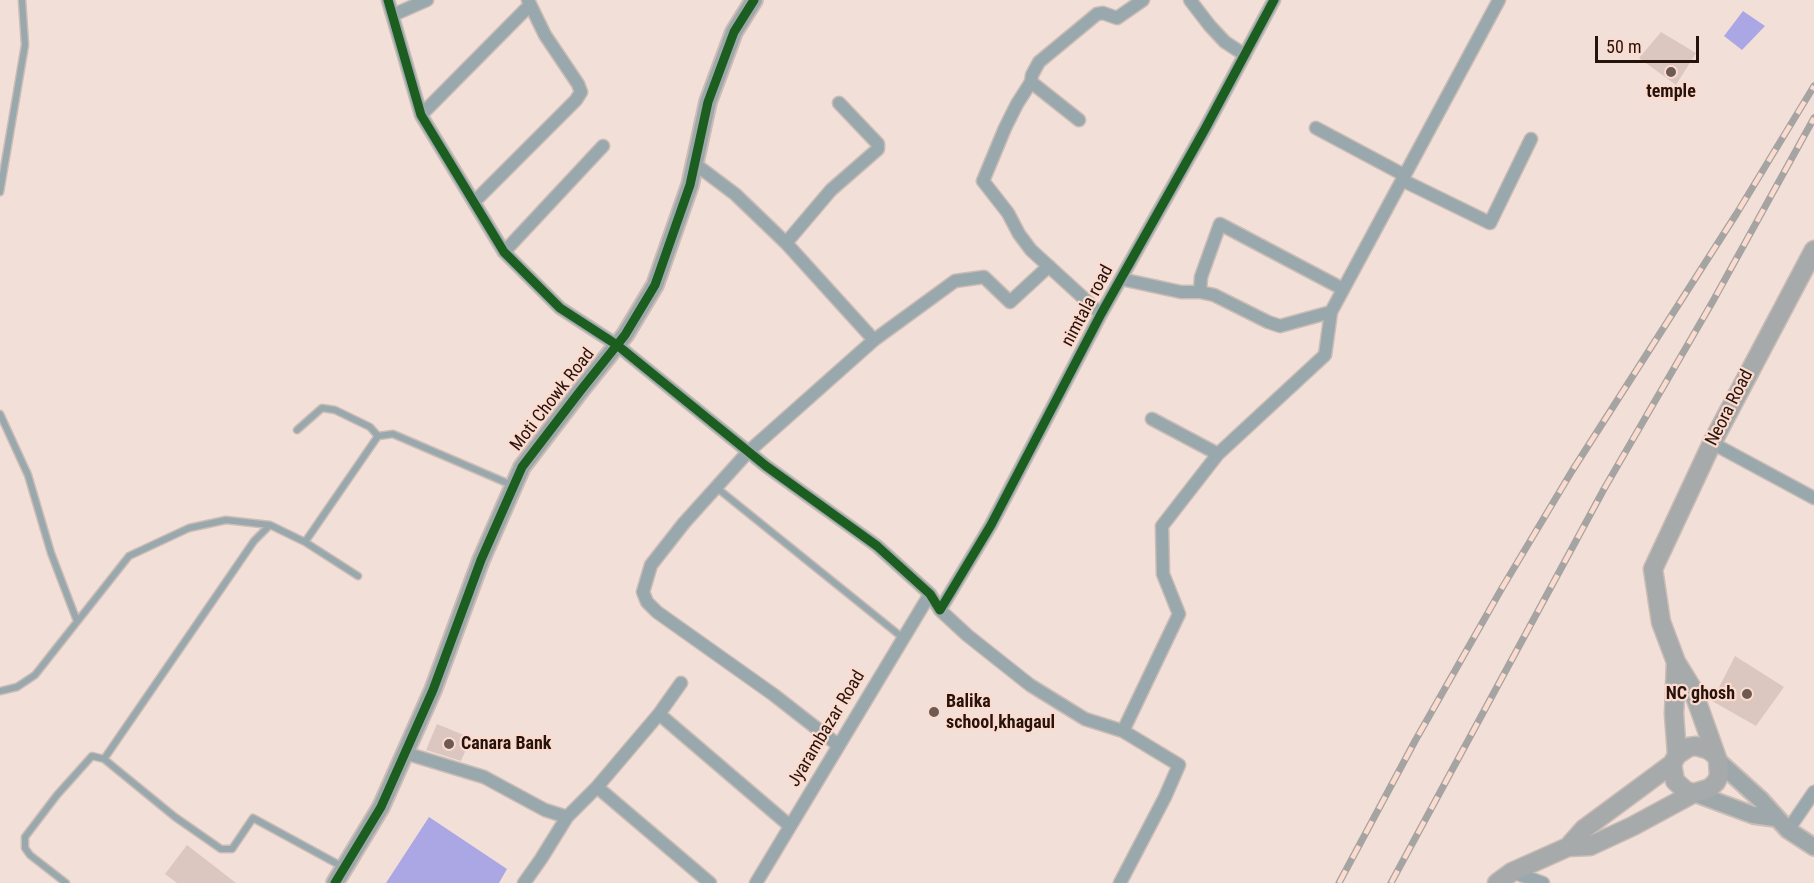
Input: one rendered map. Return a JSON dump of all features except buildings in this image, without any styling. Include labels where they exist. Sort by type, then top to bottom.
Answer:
[{"type":"main road","name":"Neora Road","points":[[1676,662],[1661,622],[1653,569],[1712,443],[1814,250]]},
{"type":"main road","points":[[1497,883],[1512,872],[1568,847],[1590,846],[1694,793],[1703,792],[1716,782],[1719,776],[1716,758],[1692,688],[1676,662]]},
{"type":"main road","points":[[1676,662],[1672,772],[1680,787],[1694,793]]},
{"type":"main road","points":[[1568,847],[1584,829],[1689,747],[1703,747],[1716,758]]},
{"type":"street","points":[[388,0],[421,115],[504,252],[560,308],[617,345],[748,452],[877,546],[930,594],[940,610],[967,636],[1030,685],[1085,719],[1123,731],[1179,765],[1120,883]]},
{"type":"street","points":[[393,15],[427,0]]},
{"type":"street","name":"Moti Chowk Road","points":[[335,883],[381,807],[433,690],[481,560],[522,467],[625,335],[655,285],[690,185],[708,102],[734,32],[754,0]]},
{"type":"street","points":[[1101,314],[1031,250],[1008,213],[983,181],[1005,128],[1031,82],[1039,62],[1097,14],[1103,13],[1117,18],[1143,0]]},
{"type":"street","points":[[1190,0],[1210,27],[1225,42],[1245,55]]},
{"type":"street","name":"nimtala road","points":[[940,610],[991,525],[1101,314],[1274,0]]},
{"type":"street","points":[[1123,731],[1179,614],[1163,574],[1162,526],[1218,454],[1325,355],[1331,312],[1499,0]]},
{"type":"street","points":[[421,115],[529,3],[545,35],[581,92],[576,100],[474,202]]},
{"type":"street","points":[[1031,82],[1079,120]]},
{"type":"street","points":[[786,243],[831,190],[878,149],[878,144],[839,103]]},
{"type":"street","points":[[1316,128],[1490,222],[1531,139]]},
{"type":"street","points":[[504,252],[603,146]]},
{"type":"street","points":[[695,164],[735,194],[786,243],[874,340]]},
{"type":"street","points":[[1200,292],[1201,277],[1220,224],[1343,289]]},
{"type":"street","points":[[838,745],[774,695],[681,630],[647,602],[643,592],[651,565],[684,523],[748,452],[874,340],[955,281],[984,277],[1010,302],[1049,266]]},
{"type":"street","points":[[1121,279],[1181,292],[1214,295],[1280,326],[1331,312]]},
{"type":"street","points":[[1152,419],[1218,454]]},
{"type":"street","points":[[1712,443],[1814,498]]},
{"type":"street","name":"Jyarambazar Road","points":[[756,883],[930,594]]},
{"type":"street","points":[[524,883],[567,817],[597,787],[659,714],[681,683]]},
{"type":"street","points":[[659,714],[790,826]]},
{"type":"street","points":[[405,753],[484,777],[545,810],[567,817]]},
{"type":"street","points":[[1716,758],[1761,800],[1781,824],[1814,847]]},
{"type":"street","points":[[597,787],[710,883]]},
{"type":"street","points":[[1781,824],[1814,792]]},
{"type":"street","points":[[1694,793],[1781,824]]},
{"type":"street","points":[[1512,872],[1544,883]]},
{"type":"lane","points":[[0,192],[24,45],[22,0]]},
{"type":"lane","points":[[297,430],[322,408],[335,410],[370,427],[378,436]]},
{"type":"lane","points":[[0,414],[28,475],[51,553],[77,621]]},
{"type":"lane","points":[[306,542],[378,436],[393,434],[514,486]]},
{"type":"lane","points":[[717,488],[903,638]]},
{"type":"lane","points":[[0,691],[17,687],[35,675],[129,556],[189,528],[226,519],[270,525],[306,542],[358,576]]},
{"type":"lane","points":[[104,759],[254,541],[270,525]]},
{"type":"lane","points":[[66,883],[30,855],[25,848],[26,837],[92,756],[104,759],[175,817],[221,849],[232,849],[253,818],[344,867]]},
{"type":"shaded area","points":[[1743,11],[1765,26],[1742,50],[1724,36]]},
{"type":"shaded area","points":[[429,817],[507,869],[499,883],[386,883]]},
{"type":"railway","points":[[1339,883],[1415,741],[1502,588],[1572,471],[1737,213],[1814,86]]},
{"type":"railway","points":[[1391,883],[1604,489],[1713,301],[1814,118]]},
{"type":"cycle path","points":[[388,0],[421,115],[504,252],[560,308],[617,345],[766,466],[877,546],[930,594],[940,610],[991,525],[1101,314],[1205,129],[1274,0]]},
{"type":"cycle path","points":[[335,883],[381,807],[433,690],[481,560],[522,467],[625,335],[655,285],[690,185],[708,102],[734,32],[754,0]]},
{"type":"place","name":"temple","points":[[1671,72]]},
{"type":"place","name":"NC ghosh","points":[[1747,694]]},
{"type":"place","name":"Balika school,khagaul","points":[[934,712]]},
{"type":"place","name":"Canara Bank","points":[[449,744]]}]
